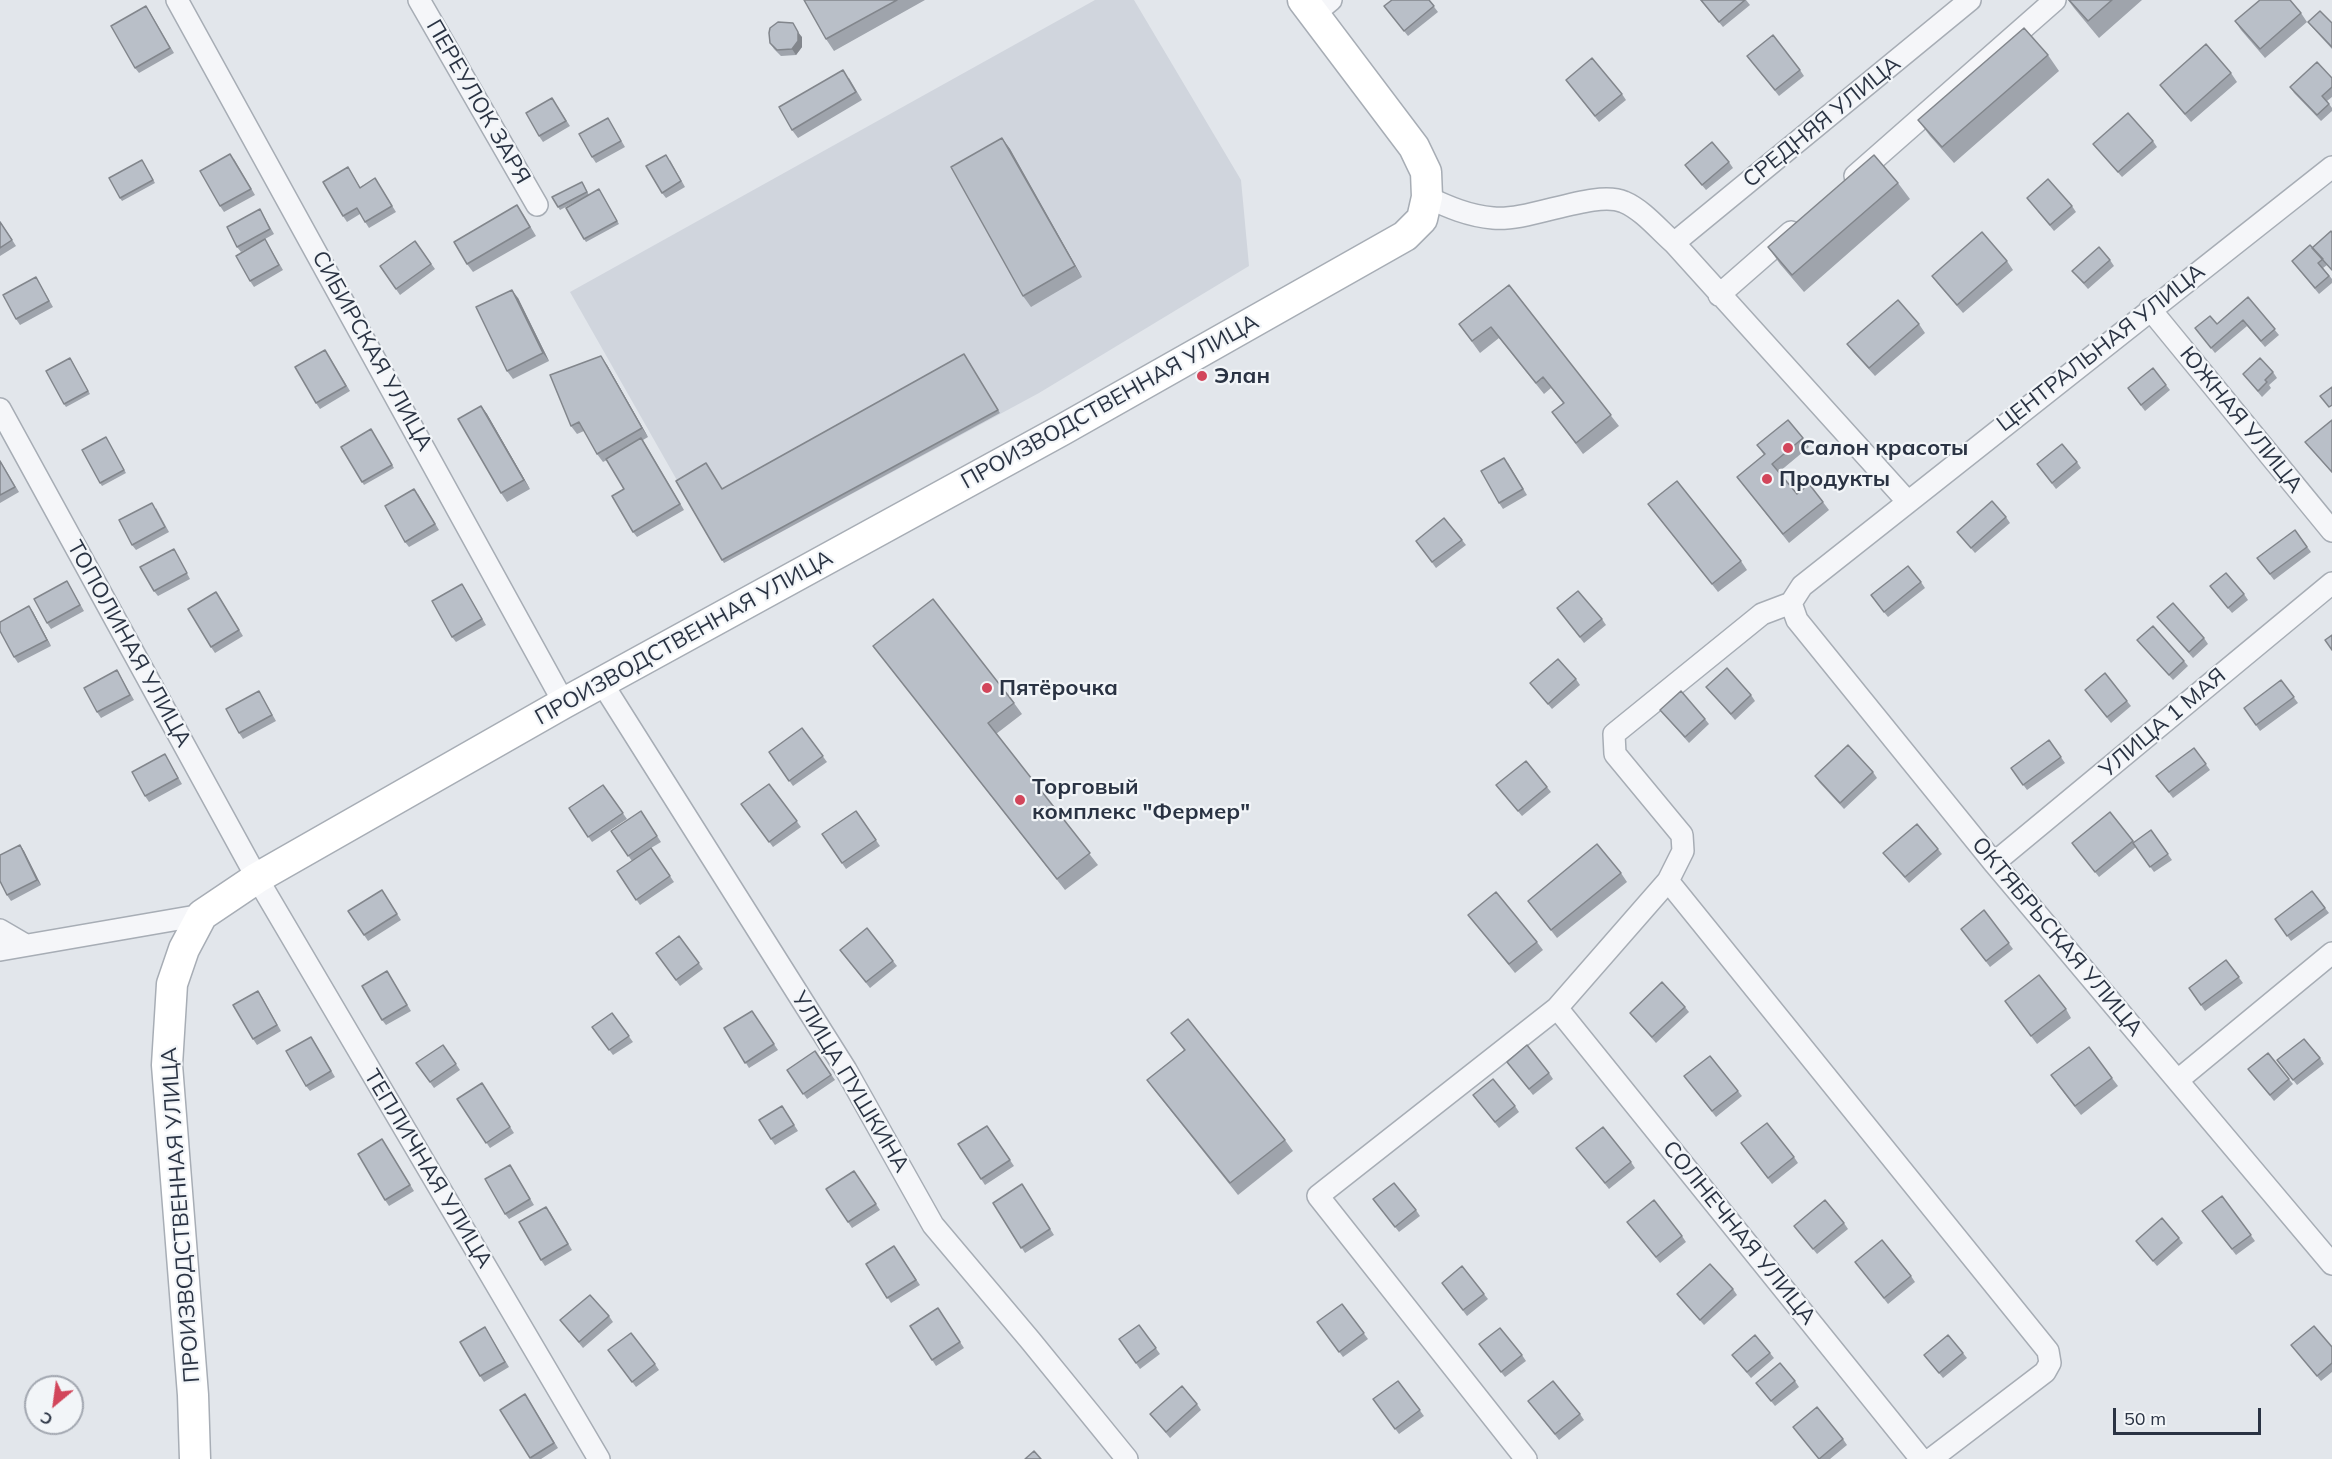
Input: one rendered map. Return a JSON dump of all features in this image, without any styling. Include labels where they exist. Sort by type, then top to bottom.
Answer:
[{"type":"street","name":"СИБИРСКАЯ УЛИЦА","points":[[177,0],[564,704]]},
{"type":"street","name":"ПЕРЕУЛОК ЗАРЯ","points":[[419,0],[537,205]]},
{"type":"street","name":"СРЕДНЯЯ УЛИЦА","points":[[1674,243],[1970,0]]},
{"type":"street","points":[[1841,188],[2055,0]]},
{"type":"street","name":"ПРОИЗВОДСТВЕННАЯ УЛИЦА","points":[[195,1459],[193,1395],[167,1065],[172,984],[183,949],[202,915],[257,878],[564,704],[1062,430],[1405,236],[1422,219],[1427,197],[1426,172],[1414,147],[1316,5]]},
{"type":"street","name":"ЦЕНТРАЛЬНАЯ УЛИЦА","points":[[1791,603],[1802,586],[2332,167]]},
{"type":"street","points":[[1427,197],[1458,211],[1494,218],[1548,211],[1604,197],[1624,202],[1642,214],[1674,243],[1908,502]]},
{"type":"street","points":[[1719,295],[1806,218]]},
{"type":"street","name":"ЮЖНАЯ УЛИЦА","points":[[2150,309],[2332,531]]},
{"type":"street","name":"ТОПОЛИНАЯ УЛИЦА","points":[[0,409],[257,878]]},
{"type":"street","name":"УЛИЦА 1 МАЯ","points":[[1994,863],[2332,583]]},
{"type":"street","points":[[1526,1459],[1318,1196],[1557,1008],[1668,881],[1683,851],[1682,835],[1615,754],[1614,734],[1762,614],[1791,603]]},
{"type":"street","name":"ОКТЯБРЬСКАЯ УЛИЦА","points":[[1791,603],[1797,620],[1994,863],[2332,1264]]},
{"type":"street","name":"УЛИЦА ПУШКИНА","points":[[602,683],[846,1070],[933,1225],[1127,1459]]},
{"type":"street","name":"ТЕПЛИЧНАЯ УЛИЦА","points":[[257,878],[599,1459]]},
{"type":"street","points":[[1668,881],[2048,1351],[2050,1363],[2045,1372],[1931,1459]]},
{"type":"street","points":[[0,950],[24,944],[202,915]]},
{"type":"street","points":[[0,930],[24,944]]},
{"type":"street","points":[[2178,1080],[2332,953]]},
{"type":"street","name":"СОЛНЕЧНАЯ УЛИЦА","points":[[1557,1008],[1921,1459]]},
{"type":"shaded area","points":[[1095,0],[1134,0],[1241,180],[1249,266],[1039,393],[724,563],[570,292]]},
{"type":"building","points":[[804,0],[897,0],[826,39]]},
{"type":"building","points":[[1392,0],[1429,0],[1434,6],[1404,31],[1384,6]]},
{"type":"building","points":[[1701,0],[1745,0],[1719,22]]},
{"type":"building","points":[[2069,0],[2112,0],[2088,21]]},
{"type":"building","points":[[2260,0],[2290,0],[2301,13],[2260,49],[2235,21]]},
{"type":"building","points":[[146,6],[170,48],[135,68],[111,26]]},
{"type":"building","points":[[2320,11],[2332,23],[2332,47],[2308,22]]},
{"type":"building","points":[[778,22],[793,23],[798,32],[798,41],[792,49],[777,50],[770,43],[770,28]]},
{"type":"building","points":[[2024,28],[2048,55],[1942,147],[1918,120]]},
{"type":"building","points":[[1773,35],[1800,70],[1775,90],[1747,56]]},
{"type":"building","points":[[2206,44],[2231,73],[2185,114],[2160,85]]},
{"type":"building","points":[[1592,58],[1622,94],[1595,116],[1566,80]]},
{"type":"building","points":[[2317,62],[2332,78],[2332,87],[2322,96],[2329,104],[2317,115],[2290,87]]},
{"type":"building","points":[[843,70],[856,92],[792,130],[779,107]]},
{"type":"building","points":[[552,98],[566,121],[539,136],[526,113]]},
{"type":"building","points":[[2128,113],[2153,141],[2118,172],[2093,144]]},
{"type":"building","points":[[608,118],[621,141],[592,157],[579,134]]},
{"type":"building","points":[[1002,138],[1075,266],[1023,296],[951,167]]},
{"type":"building","points":[[1712,142],[1729,162],[1702,185],[1685,165]]},
{"type":"building","points":[[230,154],[251,189],[220,206],[200,171]]},
{"type":"building","points":[[666,155],[681,181],[662,193],[646,166]]},
{"type":"building","points":[[1874,155],[1898,183],[1792,275],[1768,247]]},
{"type":"building","points":[[142,160],[153,180],[120,198],[109,178]]},
{"type":"building","points":[[348,167],[360,188],[375,178],[392,206],[365,222],[357,208],[343,216],[323,182]]},
{"type":"building","points":[[2048,179],[2072,206],[2050,225],[2027,198]]},
{"type":"building","points":[[582,182],[587,192],[558,207],[552,197]]},
{"type":"building","points":[[599,189],[617,221],[584,239],[566,208]]},
{"type":"building","points":[[517,205],[530,227],[467,264],[454,242]]},
{"type":"building","points":[[260,209],[270,229],[237,247],[227,227]]},
{"type":"building","points":[[0,222],[12,240],[0,248]]},
{"type":"building","points":[[2331,231],[2332,233],[2332,270],[2312,248]]},
{"type":"building","points":[[1982,232],[2007,261],[1957,305],[1932,276]]},
{"type":"building","points":[[265,239],[279,265],[250,281],[236,256]]},
{"type":"building","points":[[415,241],[431,264],[396,289],[380,266]]},
{"type":"building","points":[[2310,245],[2323,259],[2318,263],[2329,276],[2315,288],[2292,261]]},
{"type":"building","points":[[2099,247],[2110,260],[2084,283],[2072,271]]},
{"type":"building","points":[[36,277],[49,301],[16,319],[3,295]]},
{"type":"building","points":[[1509,285],[1611,415],[1576,443],[1552,412],[1564,403],[1543,377],[1536,383],[1491,327],[1472,341],[1459,324]]},
{"type":"building","points":[[512,290],[543,353],[507,371],[476,307]]},
{"type":"building","points":[[2248,297],[2275,329],[2261,341],[2243,320],[2211,348],[2195,328],[2210,316],[2217,324]]},
{"type":"building","points":[[1898,300],[1919,324],[1869,368],[1847,344]]},
{"type":"building","points":[[325,350],[346,386],[316,403],[295,367]]},
{"type":"building","points":[[964,354],[998,410],[722,560],[676,481],[706,463],[722,489]]},
{"type":"building","points":[[601,356],[642,428],[597,454],[579,422],[571,426],[550,375]]},
{"type":"building","points":[[70,358],[88,391],[64,404],[46,371]]},
{"type":"building","points":[[2260,358],[2273,372],[2258,391],[2243,374]]},
{"type":"building","points":[[2153,368],[2166,385],[2141,405],[2128,388]]},
{"type":"building","points":[[2332,387],[2332,405],[2329,407],[2320,396]]},
{"type":"building","points":[[481,406],[524,480],[501,493],[458,419]]},
{"type":"building","name":"Продукты","points":[[1788,420],[1803,438],[1772,464],[1797,494],[1809,484],[1823,502],[1783,534],[1737,477],[1765,454],[1757,445]]},
{"type":"building","points":[[2332,420],[2332,472],[2305,442]]},
{"type":"building","points":[[371,429],[392,465],[362,482],[341,447]]},
{"type":"building","points":[[106,437],[124,470],[100,483],[82,450]]},
{"type":"building","points":[[641,438],[680,504],[633,532],[612,496],[624,489],[606,459]]},
{"type":"building","points":[[2062,444],[2077,462],[2052,483],[2037,464]]},
{"type":"building","points":[[1504,458],[1523,489],[1499,503],[1481,471]]},
{"type":"building","points":[[0,461],[15,487],[0,495]]},
{"type":"building","points":[[1677,481],[1741,561],[1712,584],[1648,504]]},
{"type":"building","points":[[414,489],[435,524],[405,542],[385,506]]},
{"type":"building","points":[[1992,501],[2006,517],[1971,548],[1957,532]]},
{"type":"building","points":[[152,503],[165,527],[132,545],[119,520]]},
{"type":"building","points":[[1444,518],[1462,540],[1432,562],[1416,541]]},
{"type":"building","points":[[2295,530],[2307,547],[2270,574],[2257,558]]},
{"type":"building","points":[[174,549],[187,573],[154,591],[140,567]]},
{"type":"building","points":[[1908,566],[1921,582],[1884,612],[1871,595]]},
{"type":"building","points":[[2226,573],[2244,594],[2228,608],[2210,586]]},
{"type":"building","points":[[67,581],[80,605],[47,623],[34,599]]},
{"type":"building","points":[[462,584],[482,619],[452,637],[432,601]]},
{"type":"building","points":[[1578,591],[1602,619],[1580,637],[1557,608]]},
{"type":"building","points":[[216,592],[239,630],[211,647],[188,609]]},
{"type":"building","name":"Торговый комплекс \"Фермер\"","points":[[933,599],[1014,703],[988,723],[1090,853],[1057,879],[873,646]]},
{"type":"building","points":[[2173,603],[2204,638],[2189,652],[2157,617]]},
{"type":"building","points":[[29,606],[47,640],[14,657],[0,631],[0,622]]},
{"type":"building","points":[[2153,626],[2184,661],[2169,675],[2137,640]]},
{"type":"building","points":[[2332,635],[2332,650],[2325,640]]},
{"type":"building","points":[[1558,659],[1576,679],[1548,704],[1530,683]]},
{"type":"building","points":[[1727,668],[1751,695],[1731,714],[1706,687]]},
{"type":"building","points":[[117,670],[130,695],[97,712],[84,688]]},
{"type":"building","points":[[2105,673],[2127,701],[2107,717],[2085,690]]},
{"type":"building","points":[[2281,680],[2294,697],[2256,725],[2244,708]]},
{"type":"building","points":[[259,691],[272,715],[239,733],[226,709]]},
{"type":"building","points":[[1681,691],[1705,719],[1685,737],[1660,710]]},
{"type":"building","points":[[802,728],[823,756],[789,781],[769,752]]},
{"type":"building","points":[[2049,740],[2061,757],[2023,785],[2011,768]]},
{"type":"building","points":[[1848,745],[1873,772],[1840,803],[1815,776]]},
{"type":"building","points":[[2194,748],[2206,764],[2169,792],[2156,776]]},
{"type":"building","points":[[165,754],[178,778],[145,796],[132,772]]},
{"type":"building","points":[[1526,761],[1547,787],[1518,811],[1496,785]]},
{"type":"building","points":[[769,784],[797,821],[769,842],[741,804]]},
{"type":"building","points":[[603,785],[623,813],[588,837],[569,808]]},
{"type":"building","points":[[641,811],[657,836],[628,856],[611,831]]},
{"type":"building","points":[[856,811],[876,840],[842,863],[822,834]]},
{"type":"building","points":[[2110,812],[2133,841],[2095,872],[2072,843]]},
{"type":"building","points":[[1917,824],[1938,849],[1905,877],[1883,853]]},
{"type":"building","points":[[2151,830],[2168,854],[2150,867],[2133,843]]},
{"type":"building","points":[[1597,844],[1621,873],[1551,930],[1528,901]]},
{"type":"building","points":[[20,845],[37,880],[7,895],[0,881],[0,855]]},
{"type":"building","points":[[651,848],[670,876],[636,900],[617,871]]},
{"type":"building","points":[[382,890],[397,914],[364,935],[348,911]]},
{"type":"building","points":[[2312,891],[2325,908],[2287,936],[2275,919]]},
{"type":"building","points":[[1496,892],[1537,942],[1509,964],[1468,915]]},
{"type":"building","points":[[1984,910],[2009,943],[1986,961],[1961,929]]},
{"type":"building","points":[[867,928],[893,961],[866,982],[840,950]]},
{"type":"building","points":[[679,936],[699,963],[676,980],[656,953]]},
{"type":"building","points":[[2226,960],[2239,977],[2201,1005],[2189,988]]},
{"type":"building","points":[[387,971],[407,1005],[382,1020],[362,986]]},
{"type":"building","points":[[2039,975],[2066,1009],[2031,1036],[2005,1001]]},
{"type":"building","points":[[1662,982],[1685,1007],[1652,1037],[1630,1013]]},
{"type":"building","points":[[258,991],[277,1025],[253,1039],[233,1005]]},
{"type":"building","points":[[752,1011],[774,1044],[745,1063],[724,1028]]},
{"type":"building","points":[[612,1013],[629,1036],[609,1050],[592,1027]]},
{"type":"building","points":[[1188,1019],[1285,1140],[1230,1183],[1147,1080],[1185,1050],[1171,1033]]},
{"type":"building","points":[[311,1037],[331,1071],[306,1086],[286,1051]]},
{"type":"building","points":[[2304,1039],[2320,1058],[2293,1080],[2277,1060]]},
{"type":"building","points":[[443,1045],[456,1064],[430,1082],[416,1063]]},
{"type":"building","points":[[1527,1045],[1549,1073],[1529,1089],[1507,1062]]},
{"type":"building","points":[[2089,1047],[2112,1078],[2075,1106],[2051,1075]]},
{"type":"building","points":[[815,1051],[831,1075],[803,1094],[787,1070]]},
{"type":"building","points":[[2268,1053],[2289,1079],[2270,1095],[2248,1069]]},
{"type":"building","points":[[1710,1056],[1738,1091],[1712,1111],[1684,1076]]},
{"type":"building","points":[[1493,1079],[1515,1106],[1495,1122],[1473,1095]]},
{"type":"building","points":[[482,1083],[510,1127],[486,1143],[457,1099]]},
{"type":"building","points":[[782,1106],[794,1125],[771,1139],[759,1120]]},
{"type":"building","points":[[1767,1123],[1794,1157],[1768,1178],[1741,1143]]},
{"type":"building","points":[[987,1126],[1010,1160],[981,1179],[958,1144]]},
{"type":"building","points":[[1603,1127],[1631,1162],[1605,1183],[1576,1148]]},
{"type":"building","points":[[382,1139],[410,1185],[385,1200],[358,1154]]},
{"type":"building","points":[[510,1165],[530,1199],[505,1214],[485,1179]]},
{"type":"building","points":[[854,1171],[876,1204],[848,1222],[826,1189]]},
{"type":"building","points":[[1394,1183],[1416,1210],[1395,1227],[1373,1199]]},
{"type":"building","points":[[1022,1184],[1050,1229],[1021,1248],[993,1203]]},
{"type":"building","points":[[2222,1196],[2251,1235],[2232,1249],[2202,1211]]},
{"type":"building","points":[[1654,1200],[1682,1236],[1656,1257],[1627,1222]]},
{"type":"building","points":[[1825,1200],[1844,1223],[1813,1249],[1794,1226]]},
{"type":"building","points":[[546,1207],[568,1244],[541,1260],[519,1222]]},
{"type":"building","points":[[2162,1218],[2179,1238],[2153,1261],[2136,1241]]},
{"type":"building","points":[[1882,1240],[1911,1276],[1884,1298],[1855,1262]]},
{"type":"building","points":[[894,1246],[916,1280],[887,1298],[866,1264]]},
{"type":"building","points":[[1710,1264],[1733,1289],[1700,1320],[1677,1294]]},
{"type":"building","points":[[1462,1266],[1484,1294],[1463,1310],[1442,1283]]},
{"type":"building","points":[[590,1295],[609,1316],[579,1342],[560,1320]]},
{"type":"building","points":[[1342,1304],[1364,1333],[1339,1352],[1317,1322]]},
{"type":"building","points":[[938,1308],[960,1342],[932,1360],[910,1326]]},
{"type":"building","points":[[1139,1325],[1156,1348],[1136,1363],[1119,1339]]},
{"type":"building","points":[[2314,1326],[2332,1347],[2332,1363],[2317,1376],[2291,1345]]},
{"type":"building","points":[[485,1327],[505,1362],[480,1376],[460,1342]]},
{"type":"building","points":[[1500,1328],[1522,1355],[1501,1372],[1479,1344]]},
{"type":"building","points":[[631,1333],[655,1364],[632,1382],[608,1350]]},
{"type":"building","points":[[1755,1335],[1770,1353],[1747,1372],[1732,1355]]},
{"type":"building","points":[[1948,1335],[1963,1353],[1939,1373],[1924,1355]]},
{"type":"building","points":[[1780,1363],[1795,1381],[1771,1401],[1756,1383]]},
{"type":"building","points":[[1398,1381],[1420,1410],[1395,1429],[1373,1399]]},
{"type":"building","points":[[1553,1381],[1580,1414],[1555,1434],[1528,1401]]},
{"type":"building","points":[[1182,1386],[1197,1404],[1166,1432],[1150,1414]]},
{"type":"building","points":[[525,1394],[554,1443],[530,1458],[500,1410]]},
{"type":"building","points":[[1817,1407],[1843,1439],[1819,1459],[1793,1427]]},
{"type":"building","points":[[1034,1451],[1041,1459],[1025,1459]]},
{"type":"place","name":"Элан","points":[[1202,376]]},
{"type":"place","name":"Салон красоты","points":[[1788,448]]},
{"type":"place","name":"Продукты","points":[[1767,479]]},
{"type":"place","name":"Пятёрочка","points":[[987,688]]},
{"type":"place","name":"Торговый комплекс \"Фермер\"","points":[[1020,800]]}]
